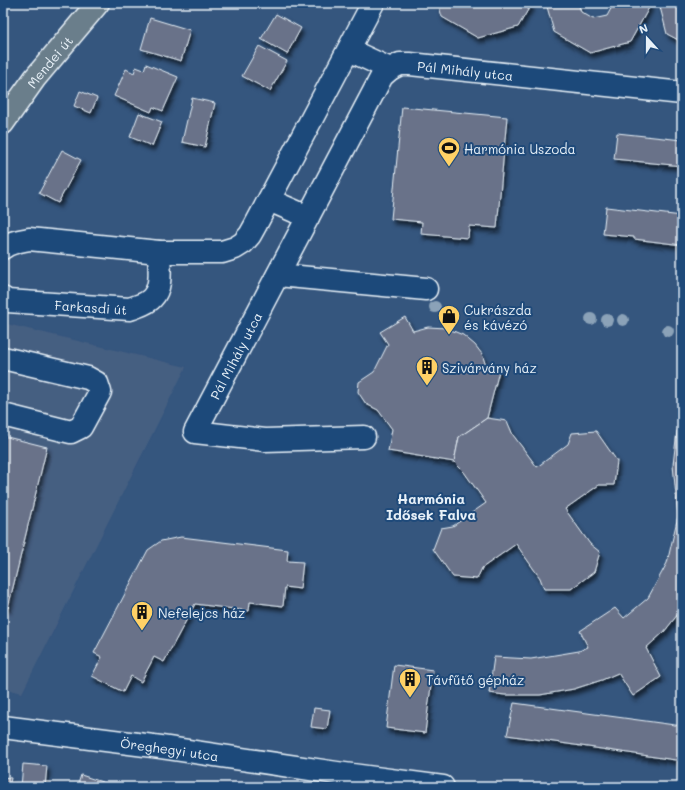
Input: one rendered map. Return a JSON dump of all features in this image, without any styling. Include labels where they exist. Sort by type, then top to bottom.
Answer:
[{"type":"main road","name":"Mendei út","points":[[3,123],[35,78],[98,3]]},
{"type":"street","points":[[3,248],[6,245],[17,241],[29,239],[159,252],[222,252],[235,248],[243,243],[250,235],[269,200],[373,3]]},
{"type":"street","points":[[349,50],[390,69]]},
{"type":"street","name":"Pál Mihály utca","points":[[364,437],[265,440],[195,432],[382,76],[390,69],[400,64],[410,64],[682,93]]},
{"type":"street","points":[[269,200],[308,217]]},
{"type":"street","name":"Farkasdi út","points":[[3,299],[7,301],[130,309],[152,298],[157,291],[160,280],[159,252]]},
{"type":"street","points":[[278,275],[426,289]]},
{"type":"street","points":[[3,358],[88,378],[97,383],[100,392],[80,427],[71,432],[3,415]]},
{"type":"street","name":"Öreghegyi utca","points":[[3,727],[161,747],[334,780],[443,787]]},
{"type":"street","points":[[334,780],[356,787]]},
{"type":"shaded area","points":[[3,323],[186,367],[22,693],[3,688]]},
{"type":"building","points":[[438,3],[532,3],[518,27],[478,38],[442,17]]},
{"type":"building","points":[[546,3],[578,3],[581,12],[593,19],[607,16],[614,3],[649,3],[650,6],[630,42],[590,53],[554,32]]},
{"type":"building","points":[[659,3],[682,3],[682,42],[667,34]]},
{"type":"building","points":[[276,14],[301,28],[287,54],[261,39]]},
{"type":"building","points":[[150,18],[190,30],[181,61],[141,49]]},
{"type":"building","points":[[259,46],[287,61],[270,91],[242,76]]},
{"type":"building","points":[[146,64],[178,77],[163,111],[153,107],[151,112],[114,96],[126,69],[134,73],[136,67],[144,70]]},
{"type":"building","points":[[80,91],[97,98],[91,113],[74,106]]},
{"type":"building","points":[[192,98],[215,103],[205,147],[182,142]]},
{"type":"building","name":"Harmónia Uszoda","points":[[402,107],[507,117],[497,228],[469,226],[468,238],[421,234],[422,222],[391,219]]},
{"type":"building","points":[[139,113],[162,122],[152,146],[130,137]]},
{"type":"building","points":[[617,133],[682,140],[682,166],[614,159]]},
{"type":"building","points":[[62,150],[81,160],[58,203],[39,193]]},
{"type":"building","points":[[606,207],[682,216],[682,245],[634,239],[634,237],[603,234]]},
{"type":"building","name":"Szivárvány ház","points":[[405,317],[413,331],[428,327],[446,328],[463,335],[475,345],[482,354],[486,366],[500,367],[487,418],[459,437],[454,462],[388,451],[392,429],[378,410],[366,404],[358,392],[359,382],[374,372],[388,344],[380,332]]},
{"type":"building","points":[[487,418],[507,421],[513,435],[537,467],[568,444],[572,433],[596,431],[617,461],[614,485],[599,485],[565,509],[590,544],[600,552],[594,572],[571,589],[544,589],[540,578],[516,544],[482,568],[477,579],[453,577],[433,549],[441,528],[453,526],[486,503],[464,472],[454,462],[459,437]]},
{"type":"building","points":[[682,424],[682,609],[664,632],[646,648],[661,677],[633,696],[618,673],[574,689],[540,695],[505,695],[489,693],[494,657],[531,659],[579,651],[588,647],[580,631],[615,608],[624,618],[648,598],[667,563],[678,516],[673,465],[677,431]]},
{"type":"building","points":[[3,436],[47,447],[8,608],[3,607]]},
{"type":"building","name":"Nefelejcs ház","points":[[181,537],[288,550],[287,561],[303,562],[300,589],[285,587],[283,606],[250,602],[249,611],[195,604],[164,662],[154,657],[141,682],[131,676],[123,692],[92,676],[102,657],[94,653],[148,550],[161,541]]},
{"type":"building","name":"Távfűtő gépház","points":[[394,665],[433,670],[425,733],[386,728]]},
{"type":"building","points":[[514,703],[682,726],[682,761],[507,735]]},
{"type":"building","points":[[314,708],[330,710],[327,729],[311,727]]},
{"type":"building","points":[[23,764],[47,766],[45,787],[21,787]]},
{"type":"building","points":[[81,775],[117,787],[77,787]]},
{"type":"building","points":[[3,777],[11,778],[9,787],[3,787]]},
{"type":"place","name":"Harmónia Uszoda","points":[[449,168]]},
{"type":"place","name":"Cukrászda és kávézó","points":[[449,336]]},
{"type":"place","name":"Szivárvány ház","points":[[427,386]]},
{"type":"place","name":"Nefelejcs ház","points":[[142,632]]},
{"type":"place","name":"Távfűtő gépház","points":[[410,698]]},
{"type":"district","name":"Harmónia Idősek Falva","points":[[431,506]]}]
